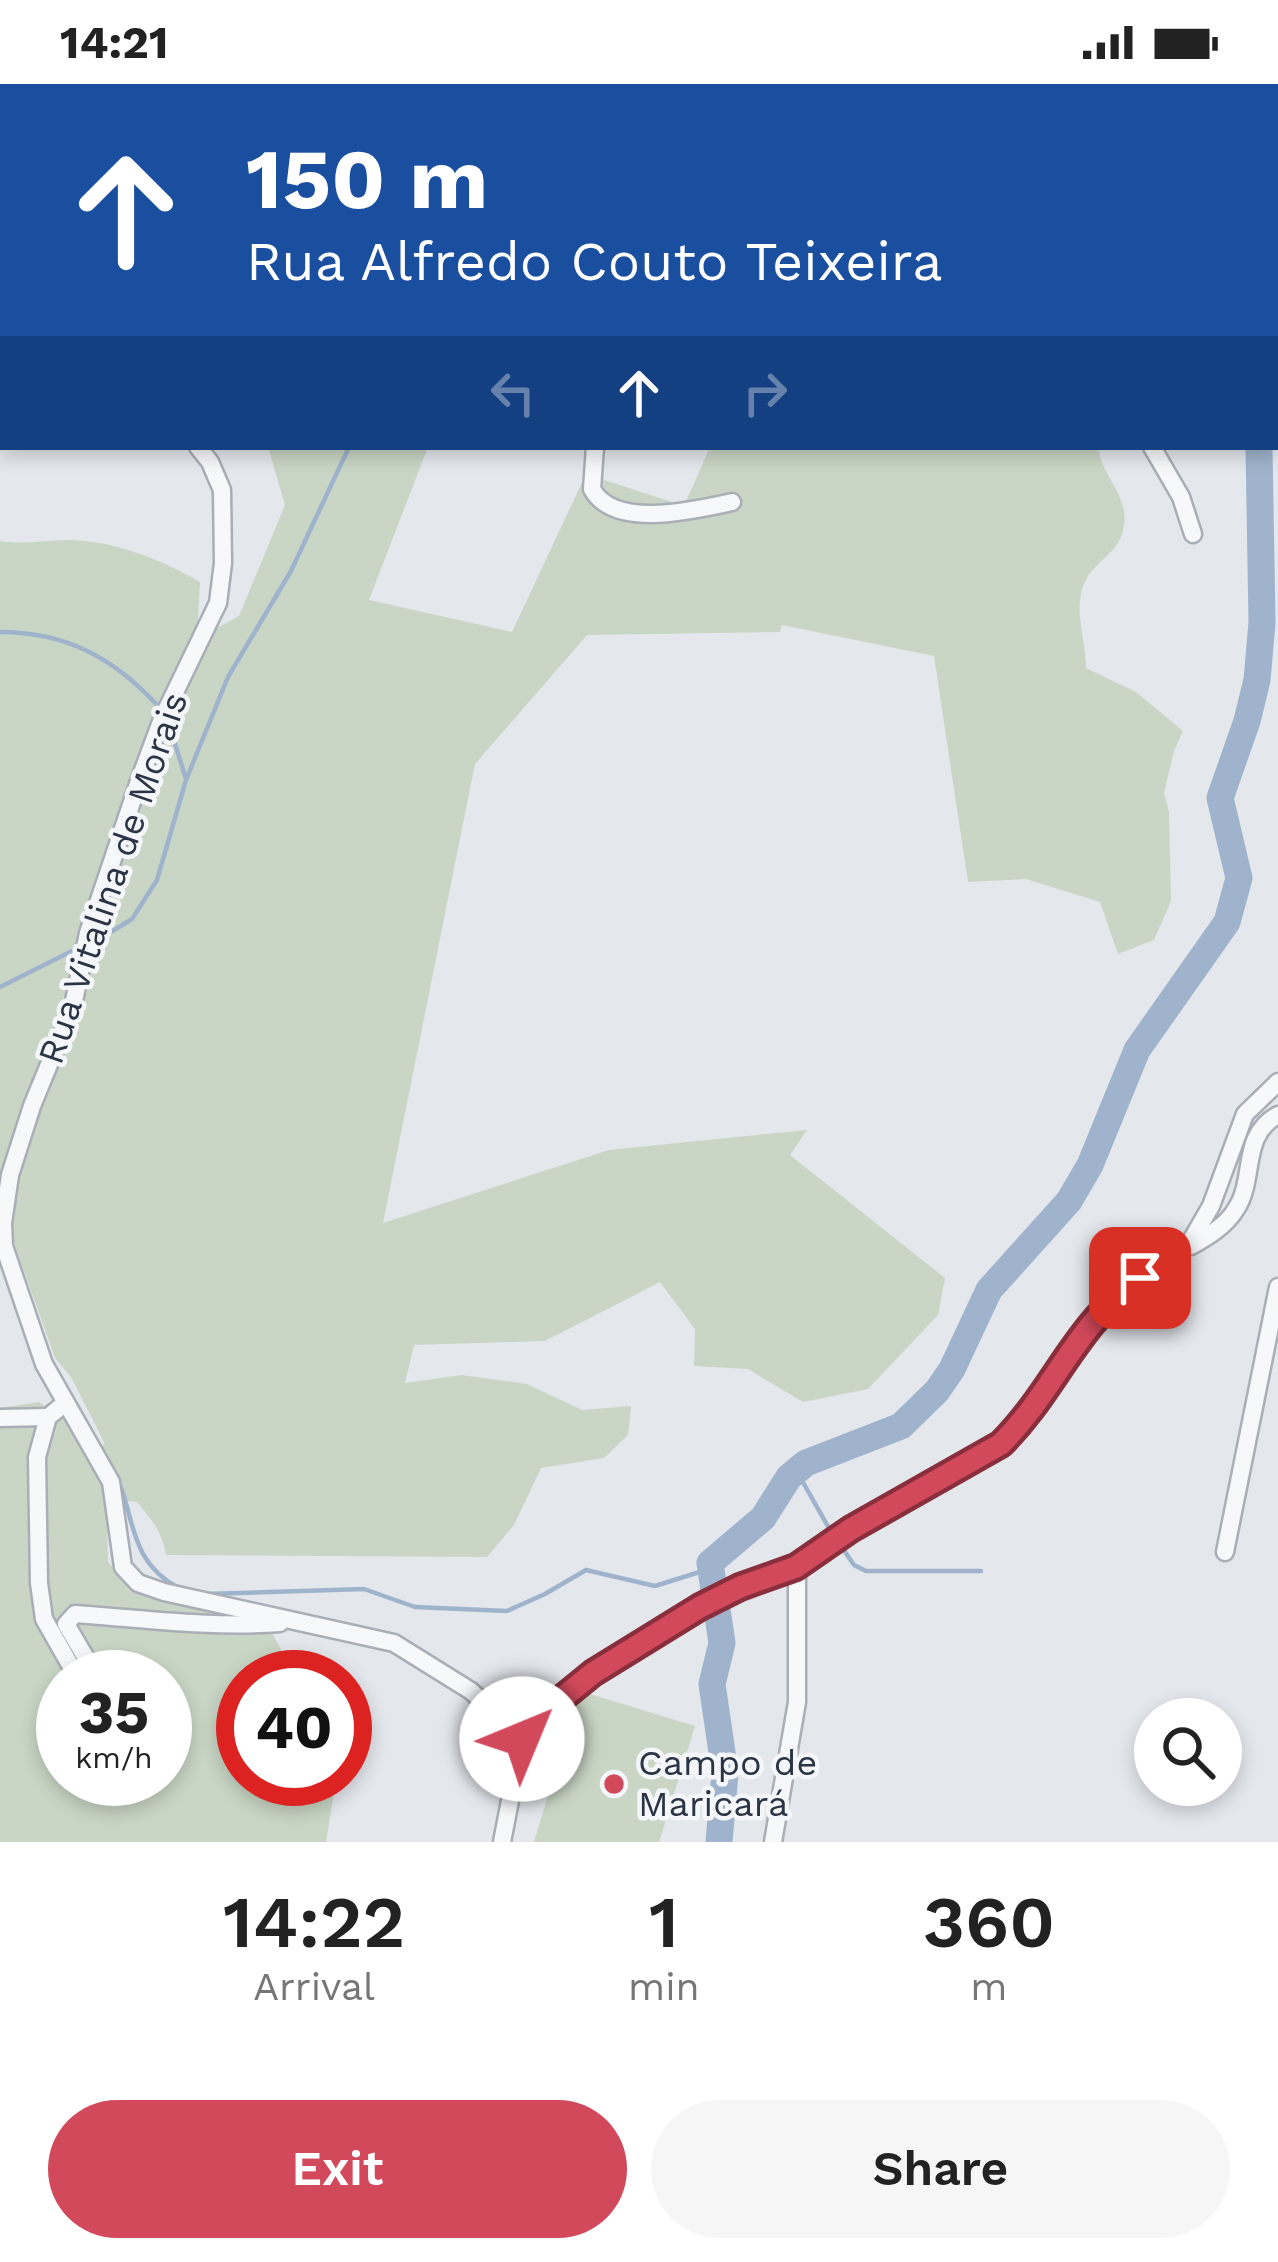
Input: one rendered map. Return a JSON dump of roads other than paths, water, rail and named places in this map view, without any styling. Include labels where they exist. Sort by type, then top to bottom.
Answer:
[{"type":"street","name":"Rua Vitalina de Morais","points":[[200,450],[222,490],[224,562],[218,603],[162,718],[97,901],[73,1006],[10,1175],[4,1246],[38,1347],[64,1404],[91,1441],[112,1482],[120,1560],[129,1576],[164,1592],[377,1639],[411,1652],[471,1691],[522,1739]]},
{"type":"street","points":[[595,450],[592,489],[609,507],[676,514],[732,502]]},
{"type":"street","points":[[1154,450],[1181,497],[1193,534]]},
{"type":"street","points":[[1182,1250],[1211,1206],[1245,1114],[1278,1082]]},
{"type":"street","points":[[502,1842],[522,1739],[555,1704],[593,1673],[700,1607],[796,1567],[851,1529],[1001,1444],[1018,1428],[1109,1301],[1222,1226],[1239,1206],[1252,1144],[1271,1117],[1278,1115]]},
{"type":"street","points":[[1225,1552],[1278,1287]]},
{"type":"street","points":[[62,1650],[44,1619],[39,1583],[37,1457],[48,1417],[64,1404]]},
{"type":"street","points":[[0,1418],[48,1417]]},
{"type":"street","points":[[773,1842],[797,1702],[796,1567]]},
{"type":"street","points":[[80,1650],[66,1624],[75,1615],[220,1625],[299,1622]]},
{"type":"waterway","points":[[90,945],[132,919],[157,880],[186,780],[228,677],[291,571],[348,450]]},
{"type":"waterway","points":[[719,1842],[725,1773],[712,1684],[722,1643],[710,1563],[763,1518],[789,1477],[806,1463],[901,1426],[937,1391],[989,1290],[1069,1201],[1090,1165],[1137,1050],[1227,922],[1239,878],[1220,798],[1257,680],[1262,623],[1259,450]]},
{"type":"waterway","points":[[0,632],[46,637],[87,651],[124,674],[158,706]]},
{"type":"waterway","points":[[168,721],[186,779]]},
{"type":"waterway","points":[[0,987],[76,949]]},
{"type":"waterway","points":[[108,1461],[139,1546],[161,1576],[179,1588]]},
{"type":"waterway","points":[[796,1470],[830,1530]]},
{"type":"waterway","points":[[841,1546],[854,1565],[866,1571],[981,1571]]},
{"type":"waterway","points":[[207,1594],[364,1589],[415,1607],[507,1611],[586,1570],[655,1586],[709,1569]]},
{"type":"place","name":"Campo de Maricará","points":[[614,1784]]}]
